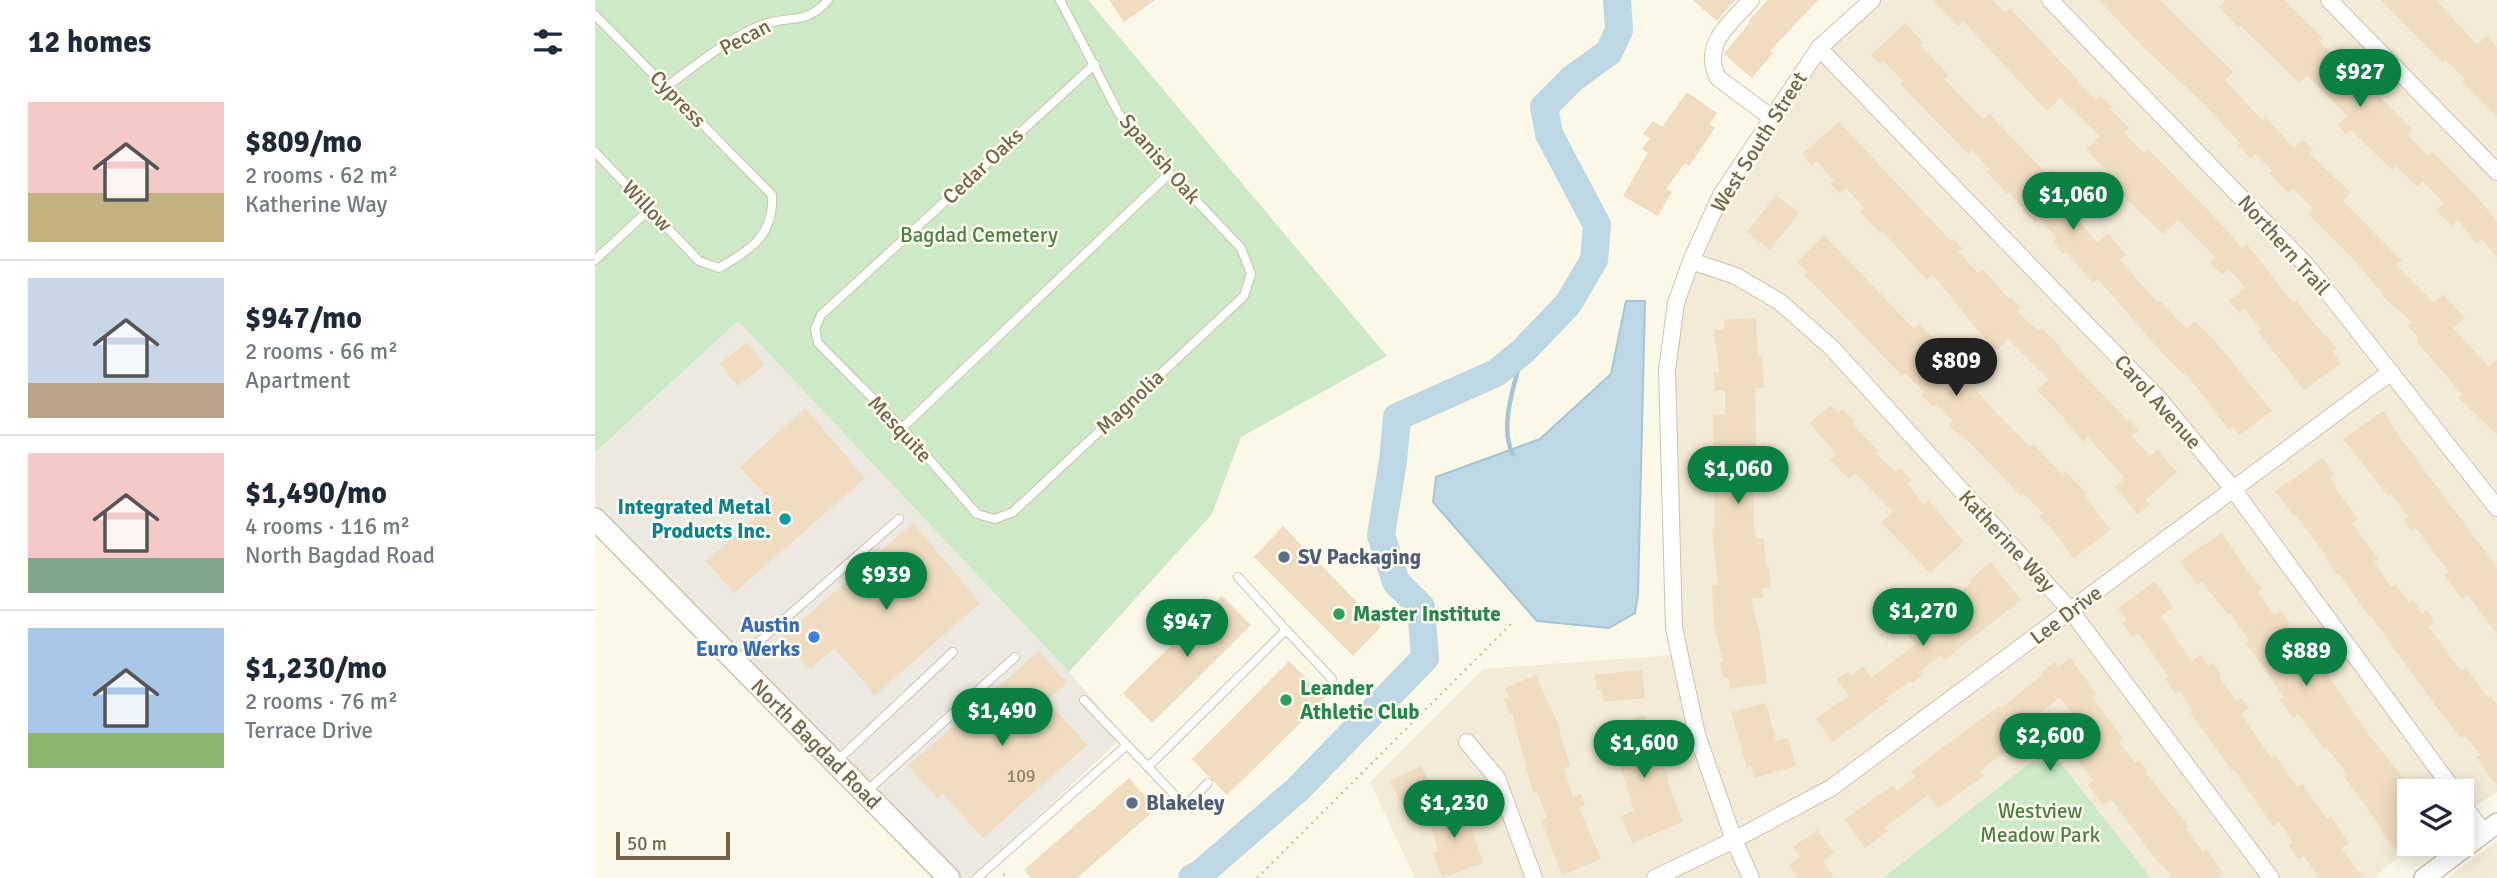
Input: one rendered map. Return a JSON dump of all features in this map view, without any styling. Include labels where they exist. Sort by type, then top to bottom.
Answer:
[{"type":"main road","name":"North Bagdad Road","points":[[595,519],[949,878]]},
{"type":"street","points":[[1751,0],[1719,36],[1711,55],[1713,68],[1725,84],[1772,118]]},
{"type":"street","name":"West South Street","points":[[1751,878],[1734,840],[1697,736],[1674,628],[1667,370],[1676,303],[1691,261],[1721,195],[1819,48],[1872,0]]},
{"type":"street","name":"Northern Trail","points":[[2050,0],[2308,267],[2494,499]]},
{"type":"street","points":[[2329,0],[2497,172]]},
{"type":"street","name":"Carol Avenue","points":[[1819,48],[2159,399],[2232,489],[2445,779]]},
{"type":"street","name":"Katherine Way","points":[[1691,261],[1736,276],[1780,302],[1832,348],[2071,611],[2271,878]]},
{"type":"street","name":"Lee Drive","points":[[1654,878],[1734,840],[1831,788],[2391,372]]},
{"type":"street","points":[[1467,742],[1497,778],[1534,878]]},
{"type":"street","points":[[2424,878],[2491,828],[2474,813]]},
{"type":"lane","name":"Pecan","points":[[666,87],[757,27],[779,19],[810,17],[828,0]]},
{"type":"lane","name":"Spanish Oak","points":[[1060,0],[1119,114],[1241,248],[1251,274]]},
{"type":"lane","name":"Cypress","points":[[595,15],[772,195],[769,225],[750,250],[719,268],[699,261]]},
{"type":"lane","name":"Cedar Oaks","points":[[815,329],[821,315],[1095,64]]},
{"type":"lane","name":"Willow","points":[[595,152],[699,261]]},
{"type":"lane","points":[[902,428],[1170,173]]},
{"type":"lane","points":[[595,260],[651,208]]},
{"type":"lane","name":"Magnolia","points":[[995,519],[1013,512],[1244,296],[1251,274]]},
{"type":"lane","name":"Mesquite","points":[[815,329],[818,343],[902,428],[977,514],[995,519]]},
{"type":"lane","points":[[736,662],[899,519]]},
{"type":"lane","points":[[1238,577],[1332,679]]},
{"type":"lane","points":[[1148,767],[1286,629]]},
{"type":"lane","points":[[835,763],[953,652]]},
{"type":"lane","points":[[865,793],[1015,657]]},
{"type":"lane","points":[[1084,700],[1185,806],[1208,783]]},
{"type":"lane","points":[[977,878],[1127,745]]},
{"type":"path","points":[[1257,878],[1512,623]]},
{"type":"path","points":[[1003,874],[1008,878]]},
{"type":"shaded area","points":[[1872,0],[2497,0],[2497,792],[2474,807],[2474,779],[2397,779],[2397,856],[2401,856],[2375,878],[2151,878],[2049,748],[1883,878],[1415,878],[1370,782],[1483,669],[1673,655],[1670,432],[1676,303],[1721,195],[1809,61]]},
{"type":"shaded area","points":[[738,321],[1069,672],[1124,736],[971,878],[949,878],[595,516],[595,454]]},
{"type":"shaded area","points":[[2497,841],[2497,878],[2448,878]]},
{"type":"green space","name":"Bagdad Cemetery","points":[[595,0],[1088,0],[1387,356],[1241,437],[1212,514],[1069,672],[738,321],[595,453]]},
{"type":"green space","name":"Westview Meadow Park","points":[[2049,748],[2151,878],[1883,878]]},
{"type":"water","points":[[1626,301],[1645,301],[1638,595],[1635,613],[1609,628],[1537,621],[1433,502],[1436,477],[1540,439],[1611,374]]},
{"type":"building","points":[[1109,0],[1155,0],[1124,22]]},
{"type":"building","points":[[1693,0],[1735,0],[1717,21]]},
{"type":"building","points":[[1768,0],[1818,0],[1770,51],[1773,53],[1752,78],[1724,54]]},
{"type":"building","points":[[1932,0],[1993,0],[2005,13],[2010,8],[2096,100],[2100,95],[2112,107],[2110,109],[2129,128],[2124,133],[2144,153],[2148,149],[2242,249],[2247,244],[2293,303],[2296,301],[2326,335],[2336,348],[2332,351],[2341,363],[2304,390],[2258,332],[2261,329],[2244,308],[2239,313],[2229,301],[2245,288],[2229,269],[2222,275],[2210,263],[2216,258],[2178,220],[2163,234],[2130,203],[2122,193],[2125,190],[2086,149],[2100,136],[2060,98],[2047,111],[1963,21],[1958,26]]},
{"type":"building","points":[[2099,0],[2160,0],[2233,72],[2225,80],[2263,121],[2266,118],[2294,148],[2303,140],[2313,150],[2309,153],[2351,193],[2343,201],[2402,261],[2396,265],[2434,303],[2443,294],[2465,318],[2453,328],[2489,367],[2497,359],[2497,435],[2458,397],[2462,394],[2416,341],[2419,338],[2408,326],[2412,322],[2382,296],[2355,261],[2308,214],[2313,209],[2293,189],[2288,193],[2269,173],[2272,170],[2255,154],[2251,158],[2202,102],[2141,45]]},
{"type":"building","points":[[2226,0],[2284,0],[2323,38],[2319,41],[2341,64],[2343,61],[2413,130],[2408,135],[2428,156],[2433,152],[2479,199],[2497,222],[2497,258],[2482,239],[2477,244],[2458,220],[2452,226],[2436,210],[2444,203],[2423,181],[2417,187],[2396,166],[2392,170],[2351,130],[2346,134],[2338,125],[2347,116],[2307,75],[2299,83],[2241,26],[2239,28],[2219,7]]},
{"type":"building","points":[[2381,0],[2436,0],[2477,45],[2487,36],[2497,47],[2497,117],[2462,82],[2465,79],[2445,59],[2442,62]]},
{"type":"building","points":[[1905,23],[1923,42],[1920,45],[1949,75],[1944,79],[1983,119],[1989,114],[2047,174],[2052,170],[2071,192],[2063,199],[2097,243],[2108,233],[2126,255],[2120,260],[2157,302],[2159,300],[2187,329],[2195,321],[2215,341],[2272,411],[2239,435],[2232,426],[2228,429],[2185,372],[2183,374],[2162,353],[2098,279],[2093,283],[2066,252],[2063,254],[2053,241],[2056,238],[2040,219],[2035,223],[2009,192],[2007,194],[1987,172],[1990,170],[1972,150],[1968,154],[1900,84],[1903,81],[1883,61],[1880,64],[1871,55]]},
{"type":"building","points":[[1687,92],[1717,113],[1709,124],[1715,128],[1689,166],[1685,163],[1666,189],[1672,192],[1658,216],[1623,196],[1648,153],[1642,149],[1650,138],[1643,134],[1653,121],[1662,127]]},
{"type":"building","points":[[1839,122],[1951,241],[1954,239],[1962,248],[1958,251],[1978,273],[1983,269],[2010,300],[2012,298],[2021,307],[2017,311],[2038,331],[2042,328],[2128,421],[2129,419],[2139,430],[2131,436],[2150,456],[2157,450],[2177,472],[2145,500],[2149,505],[2138,515],[2115,487],[2125,478],[2088,437],[2083,442],[2037,390],[2048,379],[2008,339],[1997,350],[1933,275],[1927,280],[1882,231],[1880,233],[1860,212],[1864,208],[1846,188],[1840,194],[1831,184],[1834,181],[1817,161],[1812,165],[1802,154]]},
{"type":"building","points":[[1776,195],[1799,213],[1770,250],[1747,232]]},
{"type":"building","points":[[1824,235],[1914,329],[1920,324],[1967,374],[1964,376],[1991,407],[2030,447],[2033,444],[2062,474],[2065,471],[2087,494],[2084,496],[2111,530],[2074,558],[2039,517],[2043,513],[2023,493],[2021,496],[1962,435],[1960,436],[1949,425],[1953,421],[1936,404],[1933,407],[1921,395],[1924,392],[1905,373],[1902,376],[1803,275],[1807,271],[1797,262]]},
{"type":"building","points":[[1756,318],[1758,357],[1762,356],[1764,388],[1755,388],[1757,473],[1754,473],[1754,525],[1756,539],[1764,539],[1771,587],[1762,588],[1763,598],[1751,599],[1760,635],[1767,683],[1730,689],[1729,678],[1723,678],[1720,662],[1723,662],[1714,624],[1712,585],[1718,585],[1712,528],[1715,527],[1713,414],[1725,415],[1725,390],[1715,391],[1714,373],[1719,372],[1714,330],[1724,330],[1724,320]]},
{"type":"building","points":[[747,342],[765,364],[738,386],[720,364]]},
{"type":"building","points":[[1831,405],[1838,413],[1844,409],[1855,422],[1852,424],[1878,451],[1876,453],[1895,472],[1900,468],[1912,480],[1907,484],[1924,504],[1928,500],[1964,542],[1930,573],[1881,522],[1893,512],[1855,473],[1849,479],[1830,460],[1836,454],[1810,423]]},
{"type":"building","name":"Integrated Metal Products Inc.","points":[[805,408],[865,478],[734,593],[706,561],[772,503],[740,467]]},
{"type":"building","points":[[2383,411],[2497,567],[2497,634],[2468,595],[2462,599],[2444,575],[2449,572],[2416,528],[2411,531],[2404,520],[2408,517],[2391,493],[2388,496],[2343,439]]},
{"type":"building","points":[[2323,458],[2334,475],[2330,478],[2335,488],[2358,519],[2352,523],[2378,559],[2374,562],[2391,587],[2396,584],[2409,603],[2413,600],[2422,614],[2427,610],[2434,622],[2428,626],[2461,671],[2466,667],[2488,698],[2491,696],[2497,705],[2497,786],[2476,757],[2480,755],[2465,735],[2461,738],[2438,709],[2370,615],[2339,574],[2337,575],[2296,515],[2294,516],[2275,491]]},
{"type":"building","points":[[913,523],[980,603],[875,695],[835,648],[810,669],[782,638]]},
{"type":"building","points":[[1283,526],[1381,627],[1353,656],[1254,557]]},
{"type":"building","points":[[2222,533],[2262,589],[2258,592],[2274,615],[2281,611],[2290,624],[2287,626],[2302,647],[2306,644],[2369,735],[2404,779],[2397,779],[2397,851],[2344,776],[2347,774],[2298,714],[2293,718],[2280,700],[2284,697],[2246,643],[2249,640],[2230,613],[2228,615],[2202,582],[2197,585],[2180,561]]},
{"type":"building","points":[[1991,562],[2021,600],[1944,660],[1941,656],[1921,670],[1924,674],[1912,683],[1910,681],[1886,699],[1888,701],[1832,742],[1816,718],[1849,696],[1837,679],[1848,672],[1851,676],[1863,667],[1871,678],[1915,645],[1902,627],[1944,598],[1947,602]]},
{"type":"building","points":[[2155,581],[2173,607],[2161,616],[2191,661],[2201,655],[2208,666],[2214,663],[2221,675],[2219,676],[2236,701],[2241,698],[2249,708],[2241,714],[2271,758],[2275,755],[2297,787],[2302,784],[2327,819],[2331,816],[2349,843],[2341,848],[2363,878],[2319,878],[2304,856],[2298,859],[2288,845],[2293,842],[2279,822],[2273,826],[2190,712],[2192,710],[2180,691],[2175,694],[2165,678],[2168,676],[2138,633],[2132,637],[2122,623],[2127,620],[2118,608]]},
{"type":"building","points":[[1222,596],[1251,625],[1152,723],[1123,693]]},
{"type":"building","points":[[1039,651],[1067,683],[1047,700],[1087,745],[983,838],[942,793],[937,798],[908,766]]},
{"type":"building","points":[[2070,658],[2096,694],[2092,697],[2123,739],[2119,742],[2135,763],[2139,760],[2147,770],[2145,772],[2189,827],[2186,829],[2203,852],[2206,849],[2223,873],[2216,878],[2173,878],[2162,864],[2160,865],[2111,799],[2103,805],[2088,785],[2093,780],[2066,743],[2084,730],[2060,697],[2018,731],[2023,738],[1980,771],[1984,776],[1938,808],[1928,795],[1885,828],[1888,831],[1865,848],[1845,819],[1893,785],[1897,791],[1915,777],[1911,771],[1999,706],[2001,708],[2043,675],[2041,672],[2055,662],[2058,667]]},
{"type":"building","points":[[1289,661],[1326,698],[1227,795],[1192,759]]},
{"type":"building","points":[[1642,670],[1645,698],[1603,702],[1602,689],[1597,690],[1595,675]]},
{"type":"building","points":[[1536,675],[1555,715],[1570,766],[1564,768],[1573,797],[1581,794],[1585,805],[1579,808],[1601,859],[1562,875],[1541,820],[1547,818],[1537,792],[1533,793],[1512,713],[1510,714],[1504,699],[1509,697],[1505,688]]},
{"type":"building","points":[[1766,703],[1776,741],[1788,738],[1796,766],[1754,778],[1751,766],[1747,768],[1731,712]]},
{"type":"building","points":[[1645,715],[1648,726],[1652,724],[1654,739],[1669,780],[1667,781],[1683,822],[1632,843],[1621,816],[1634,811],[1608,726]]},
{"type":"building","points":[[1421,766],[1433,790],[1402,804],[1390,781]]},
{"type":"building","points":[[1129,778],[1156,809],[1077,878],[1031,878],[1024,870]]},
{"type":"building","points":[[1464,803],[1483,863],[1442,878],[1433,853],[1438,851],[1428,813]]},
{"type":"building","points":[[1817,830],[1834,853],[1823,861],[1834,878],[1798,878],[1789,865],[1800,857],[1793,847]]},
{"type":"waterway","points":[[1192,878],[1298,789],[1425,658],[1421,607],[1396,582],[1381,535],[1397,417],[1496,373],[1523,351],[1568,304],[1594,260],[1597,225],[1549,134],[1544,107],[1572,79],[1609,52],[1619,30],[1617,0]]},
{"type":"waterway","points":[[1513,454],[1507,431],[1508,417],[1523,351]]},
{"type":"place","name":"Integrated Metal Products Inc.","points":[[785,519]]},
{"type":"place","name":"SV Packaging","points":[[1284,557]]},
{"type":"place","name":"Master Institute","points":[[1339,614]]},
{"type":"place","name":"Austin Euro Werks","points":[[814,637]]},
{"type":"place","name":"Leander Athletic Club","points":[[1286,700]]},
{"type":"place","name":"Blakeley","points":[[1132,803]]}]
